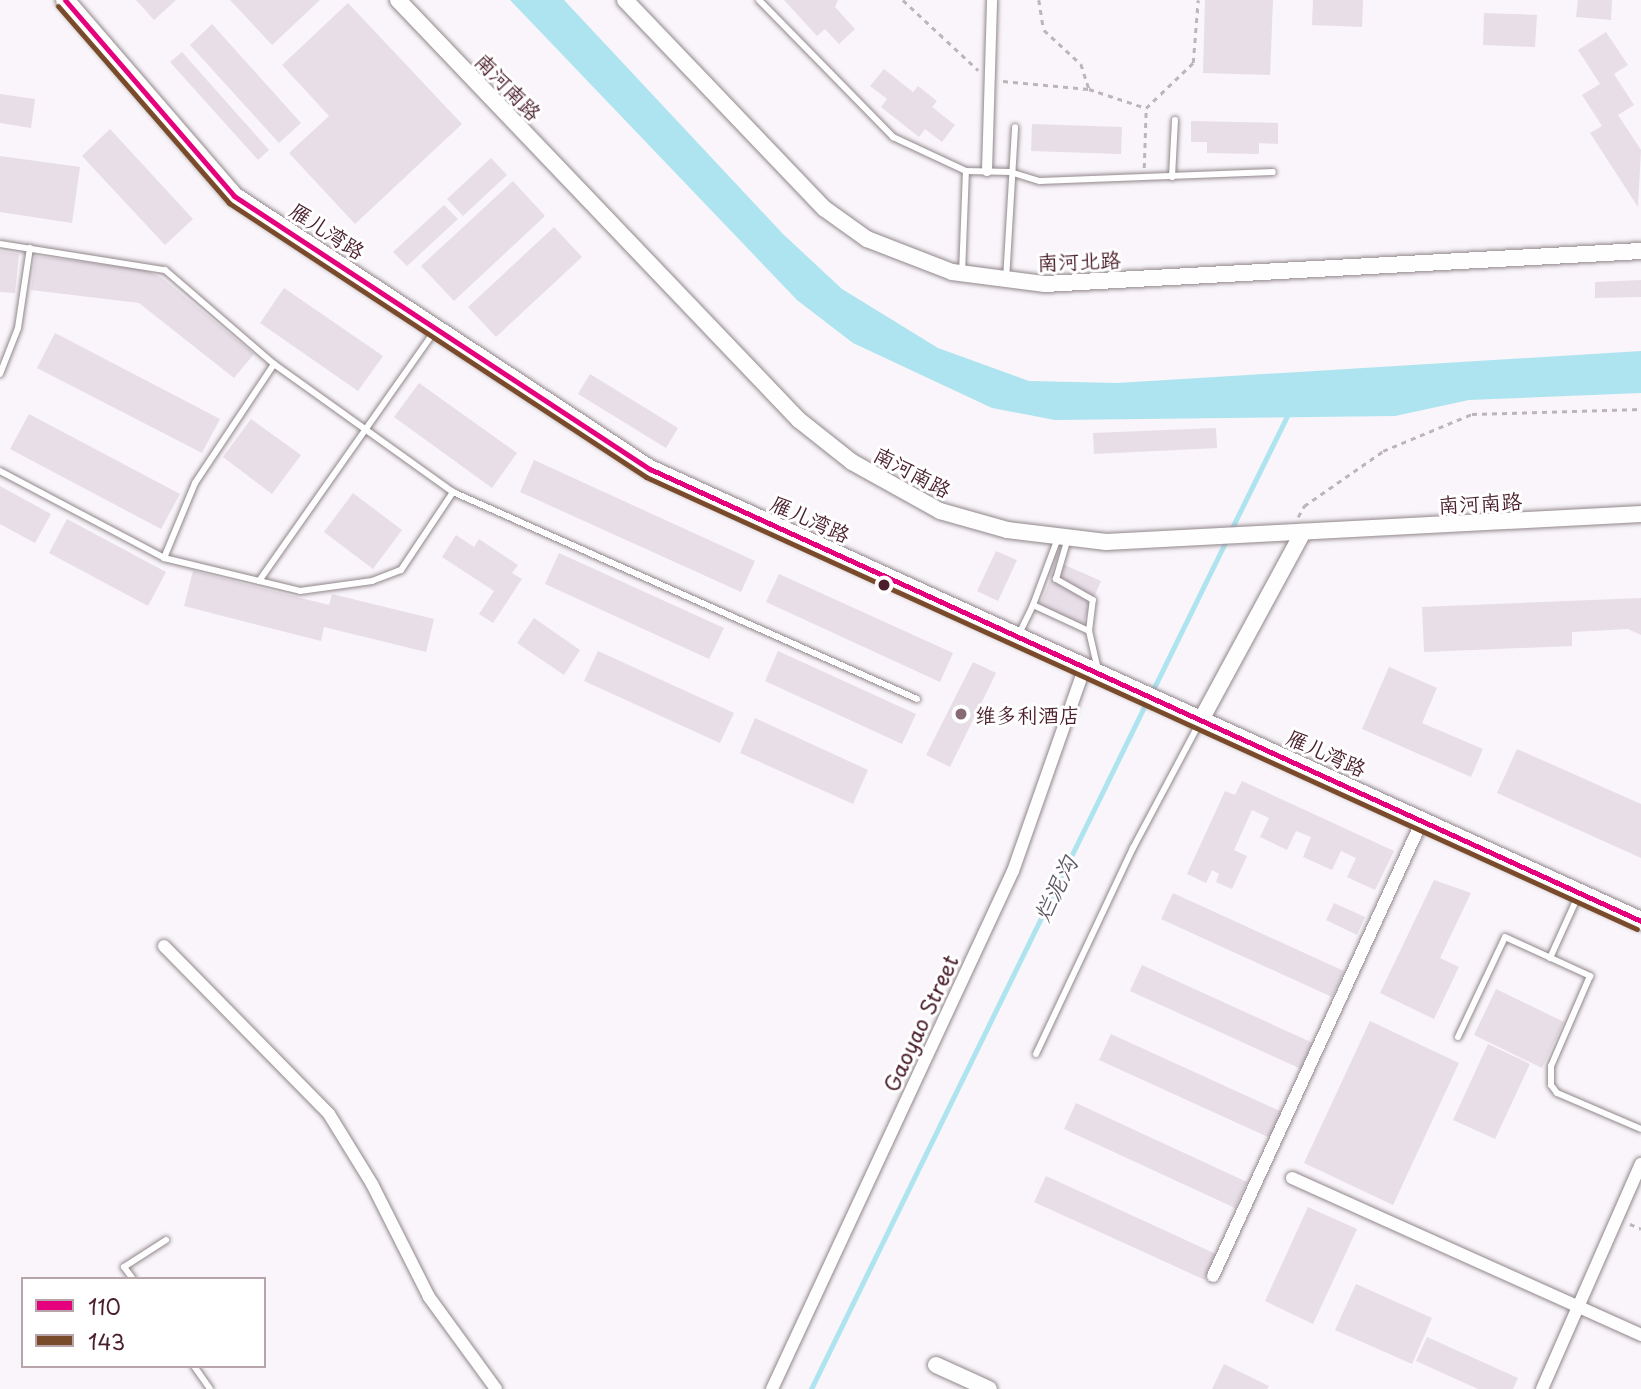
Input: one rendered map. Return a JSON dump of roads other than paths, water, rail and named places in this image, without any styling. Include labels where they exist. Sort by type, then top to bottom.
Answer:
[{"type":"main road","name":"雁儿湾路","points":[[65,0],[234,196],[650,469],[1641,921]]},
{"type":"street","name":"南河南路","points":[[398,0],[799,420],[852,462],[940,511],[1007,530],[1106,542],[1641,514]]},
{"type":"street","name":"南河北路","points":[[625,0],[825,209],[877,243],[962,274],[1045,284],[1641,251]]},
{"type":"street","points":[[988,172],[992,0]]},
{"type":"street","points":[[1195,718],[1296,532]]},
{"type":"street","name":"Gaoyao Street","points":[[772,1389],[1013,871],[1092,671]]},
{"type":"street","points":[[1213,1276],[1422,821]]},
{"type":"street","points":[[164,946],[329,1114],[372,1184],[429,1297],[496,1389]]},
{"type":"street","points":[[1542,1389],[1641,1164]]},
{"type":"street","points":[[1292,1178],[1641,1335]]},
{"type":"street","points":[[936,1366],[989,1389]]},
{"type":"lane","points":[[759,0],[893,137],[966,170],[1010,172],[1040,181],[1273,172]]},
{"type":"lane","points":[[1171,177],[1175,120]]},
{"type":"lane","points":[[1006,281],[1010,172],[1016,157],[1016,127]]},
{"type":"lane","points":[[962,274],[966,170]]},
{"type":"lane","points":[[0,244],[165,270],[274,364],[453,492],[917,699]]},
{"type":"lane","points":[[0,374],[18,328],[30,248]]},
{"type":"lane","points":[[259,581],[436,329]]},
{"type":"lane","points":[[164,558],[195,483],[274,364]]},
{"type":"lane","points":[[0,471],[164,558],[300,591],[372,581],[401,570],[453,492]]},
{"type":"lane","points":[[1018,637],[1063,537]]},
{"type":"lane","points":[[1063,537],[1056,579],[1093,600],[1089,631],[1092,671]]},
{"type":"lane","points":[[1033,604],[1089,631]]},
{"type":"lane","points":[[1036,1054],[1195,718]]},
{"type":"lane","points":[[1550,958],[1580,893]]},
{"type":"lane","points":[[1458,1037],[1505,937],[1590,976],[1550,1066],[1551,1085],[1557,1093],[1641,1129]]},
{"type":"lane","points":[[132,1277],[124,1267],[166,1240]]},
{"type":"lane","points":[[195,1368],[210,1389]]},
{"type":"water","points":[[510,0],[564,0],[783,234],[842,289],[938,348],[1029,381],[1117,383],[1641,351],[1641,393],[1469,400],[1395,416],[1055,420],[992,408],[853,343],[797,300]]},
{"type":"waterway","name":"烂泥沟","points":[[1231,530],[1289,412]]},
{"type":"waterway","name":"烂泥沟","points":[[1151,694],[1226,541]]},
{"type":"waterway","name":"烂泥沟","points":[[811,1389],[1147,701]]},
{"type":"place","name":"维多利酒店","points":[[961,714]]}]
